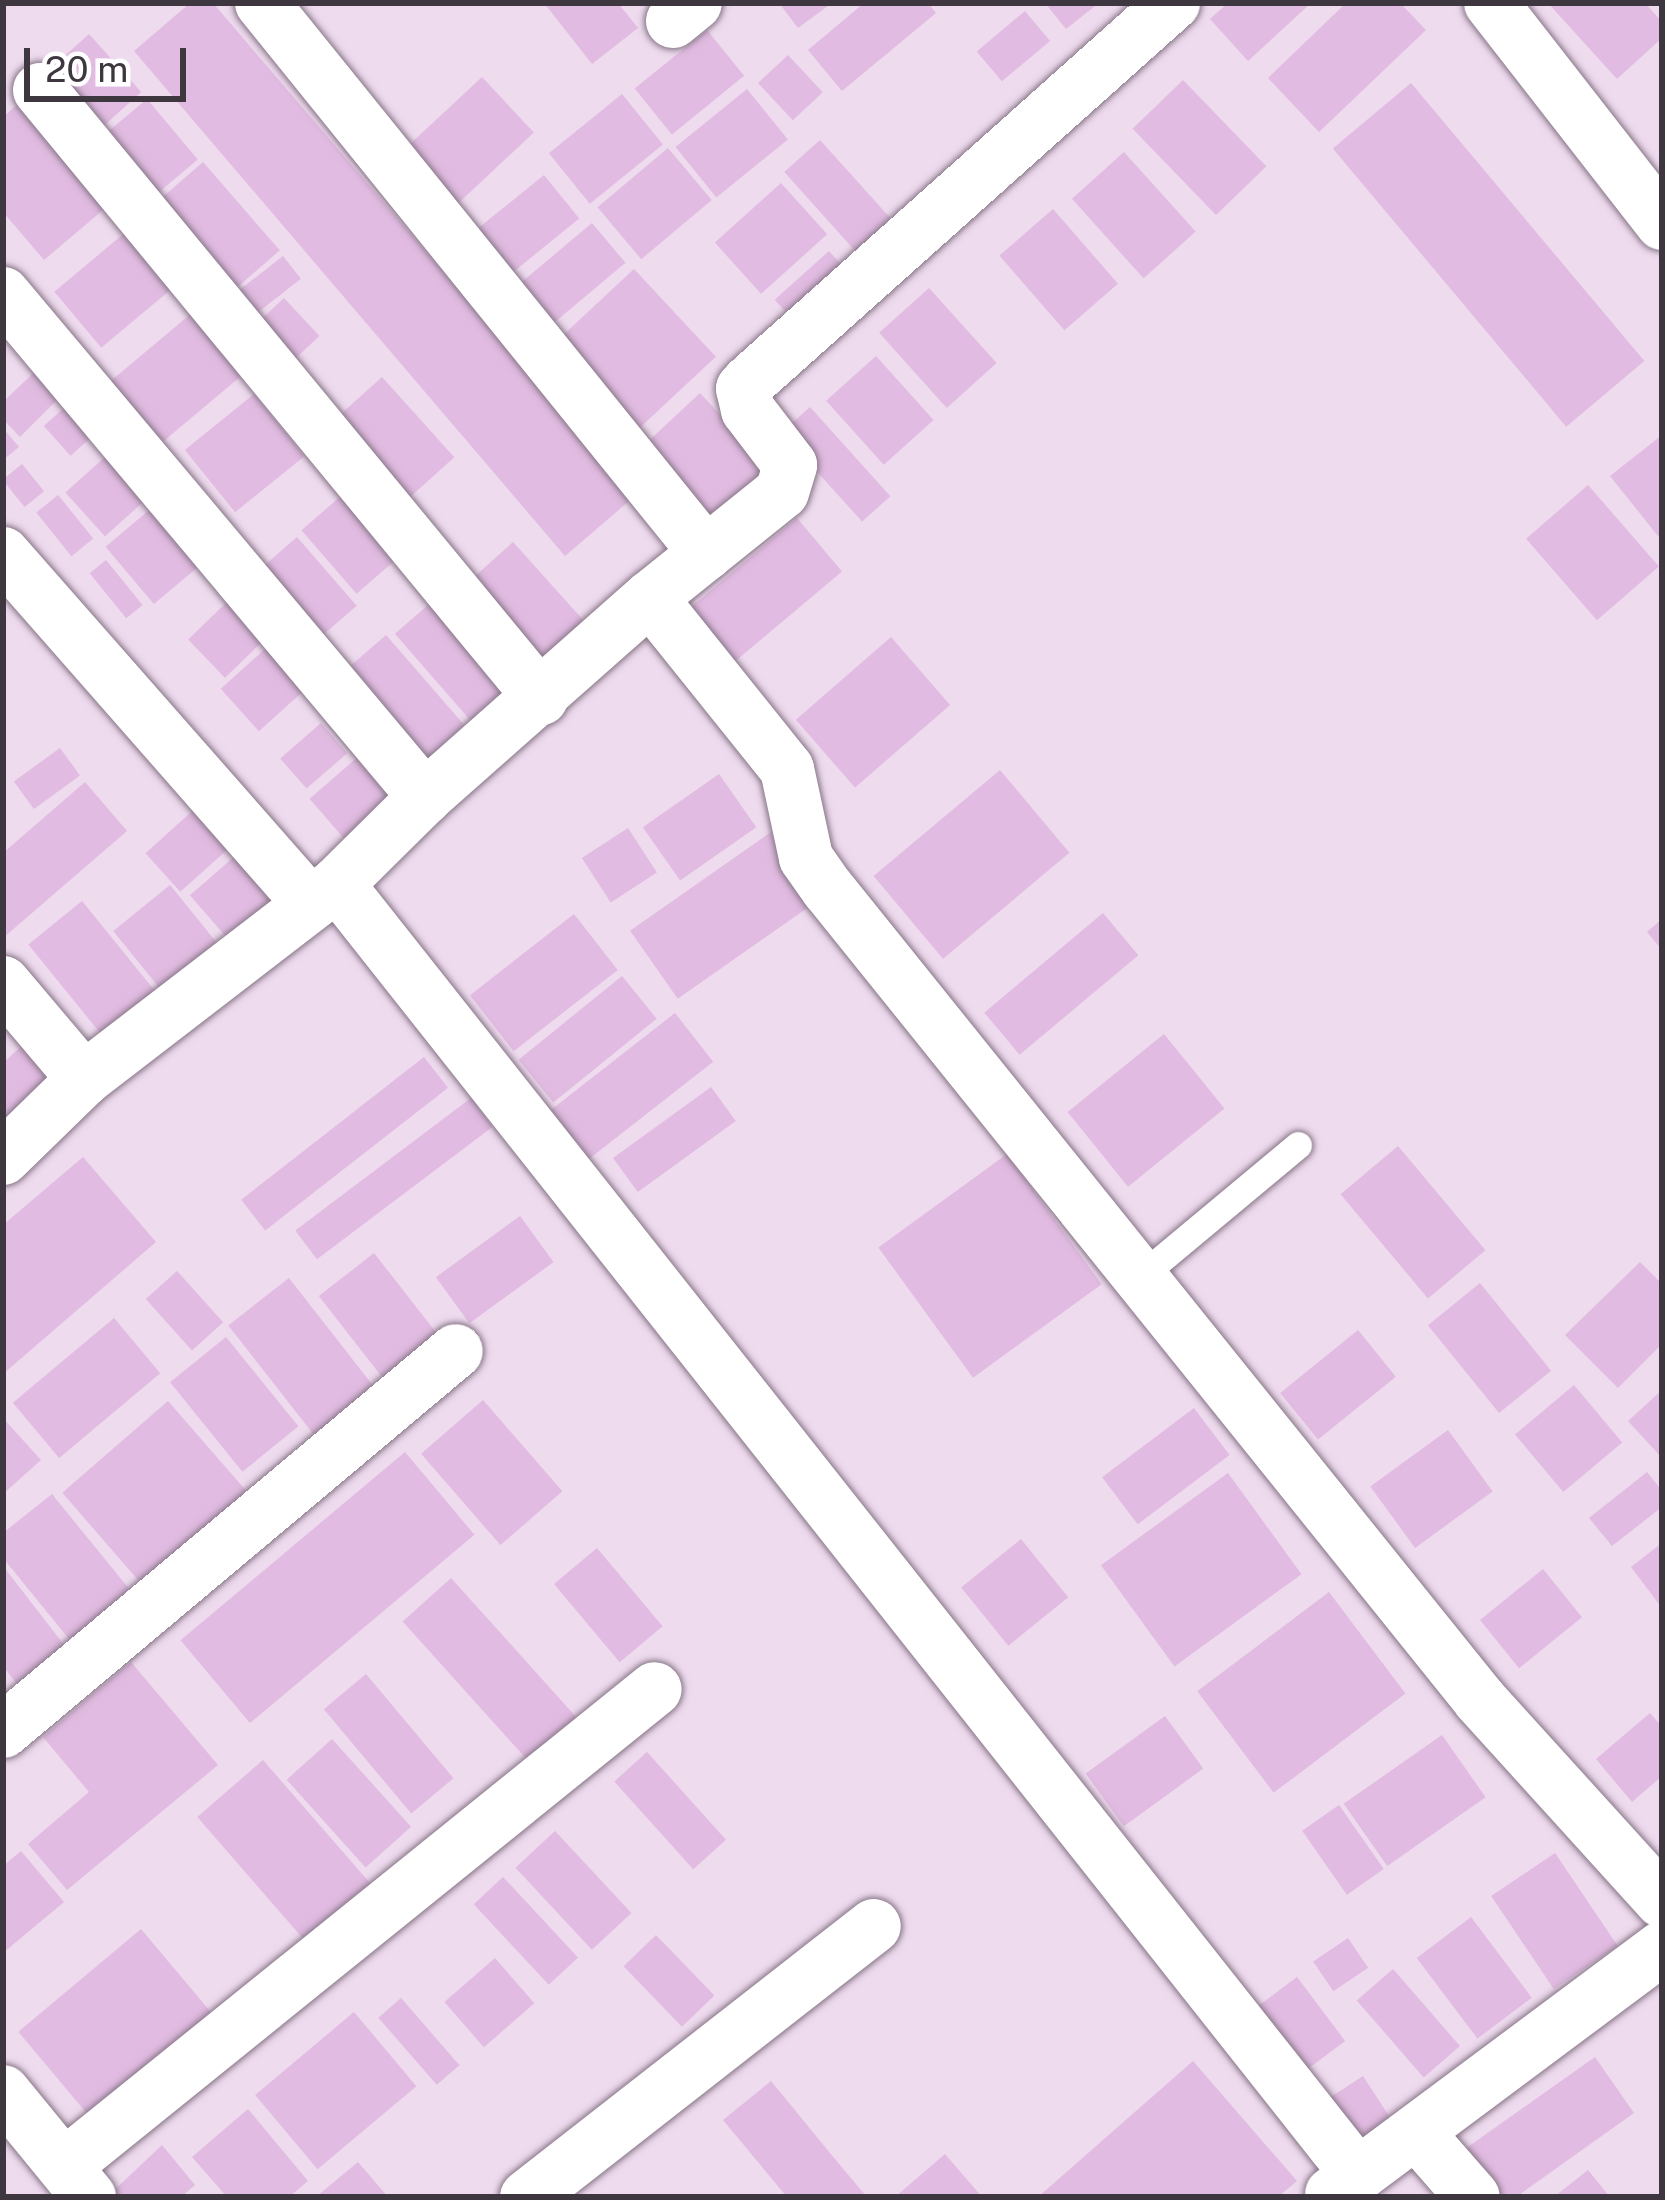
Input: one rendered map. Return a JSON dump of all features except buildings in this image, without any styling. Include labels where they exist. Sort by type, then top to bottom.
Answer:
[{"type":"street","points":[[262,3],[706,554]]},
{"type":"street","points":[[3,1159],[84,1079],[323,893],[425,796],[650,598],[782,492],[790,466],[748,410],[743,389],[748,382],[1173,3]]},
{"type":"street","points":[[1491,3],[1662,224]]},
{"type":"street","points":[[40,90],[541,698]]},
{"type":"street","points":[[3,293],[425,796]]},
{"type":"street","points":[[3,554],[323,893],[1344,2186],[1416,2132],[1654,1973]]},
{"type":"street","points":[[650,598],[787,769],[806,858],[828,889],[1480,1700],[1662,1900]]},
{"type":"street","points":[[3,983],[84,1079]]},
{"type":"street","points":[[3,1731],[456,1351]]},
{"type":"street","points":[[3,2092],[76,2181],[656,1689]]},
{"type":"street","points":[[527,2197],[874,1926]]},
{"type":"street","points":[[1416,2132],[1473,2197]]},
{"type":"lane","points":[[1142,1275],[1298,1145]]}]
